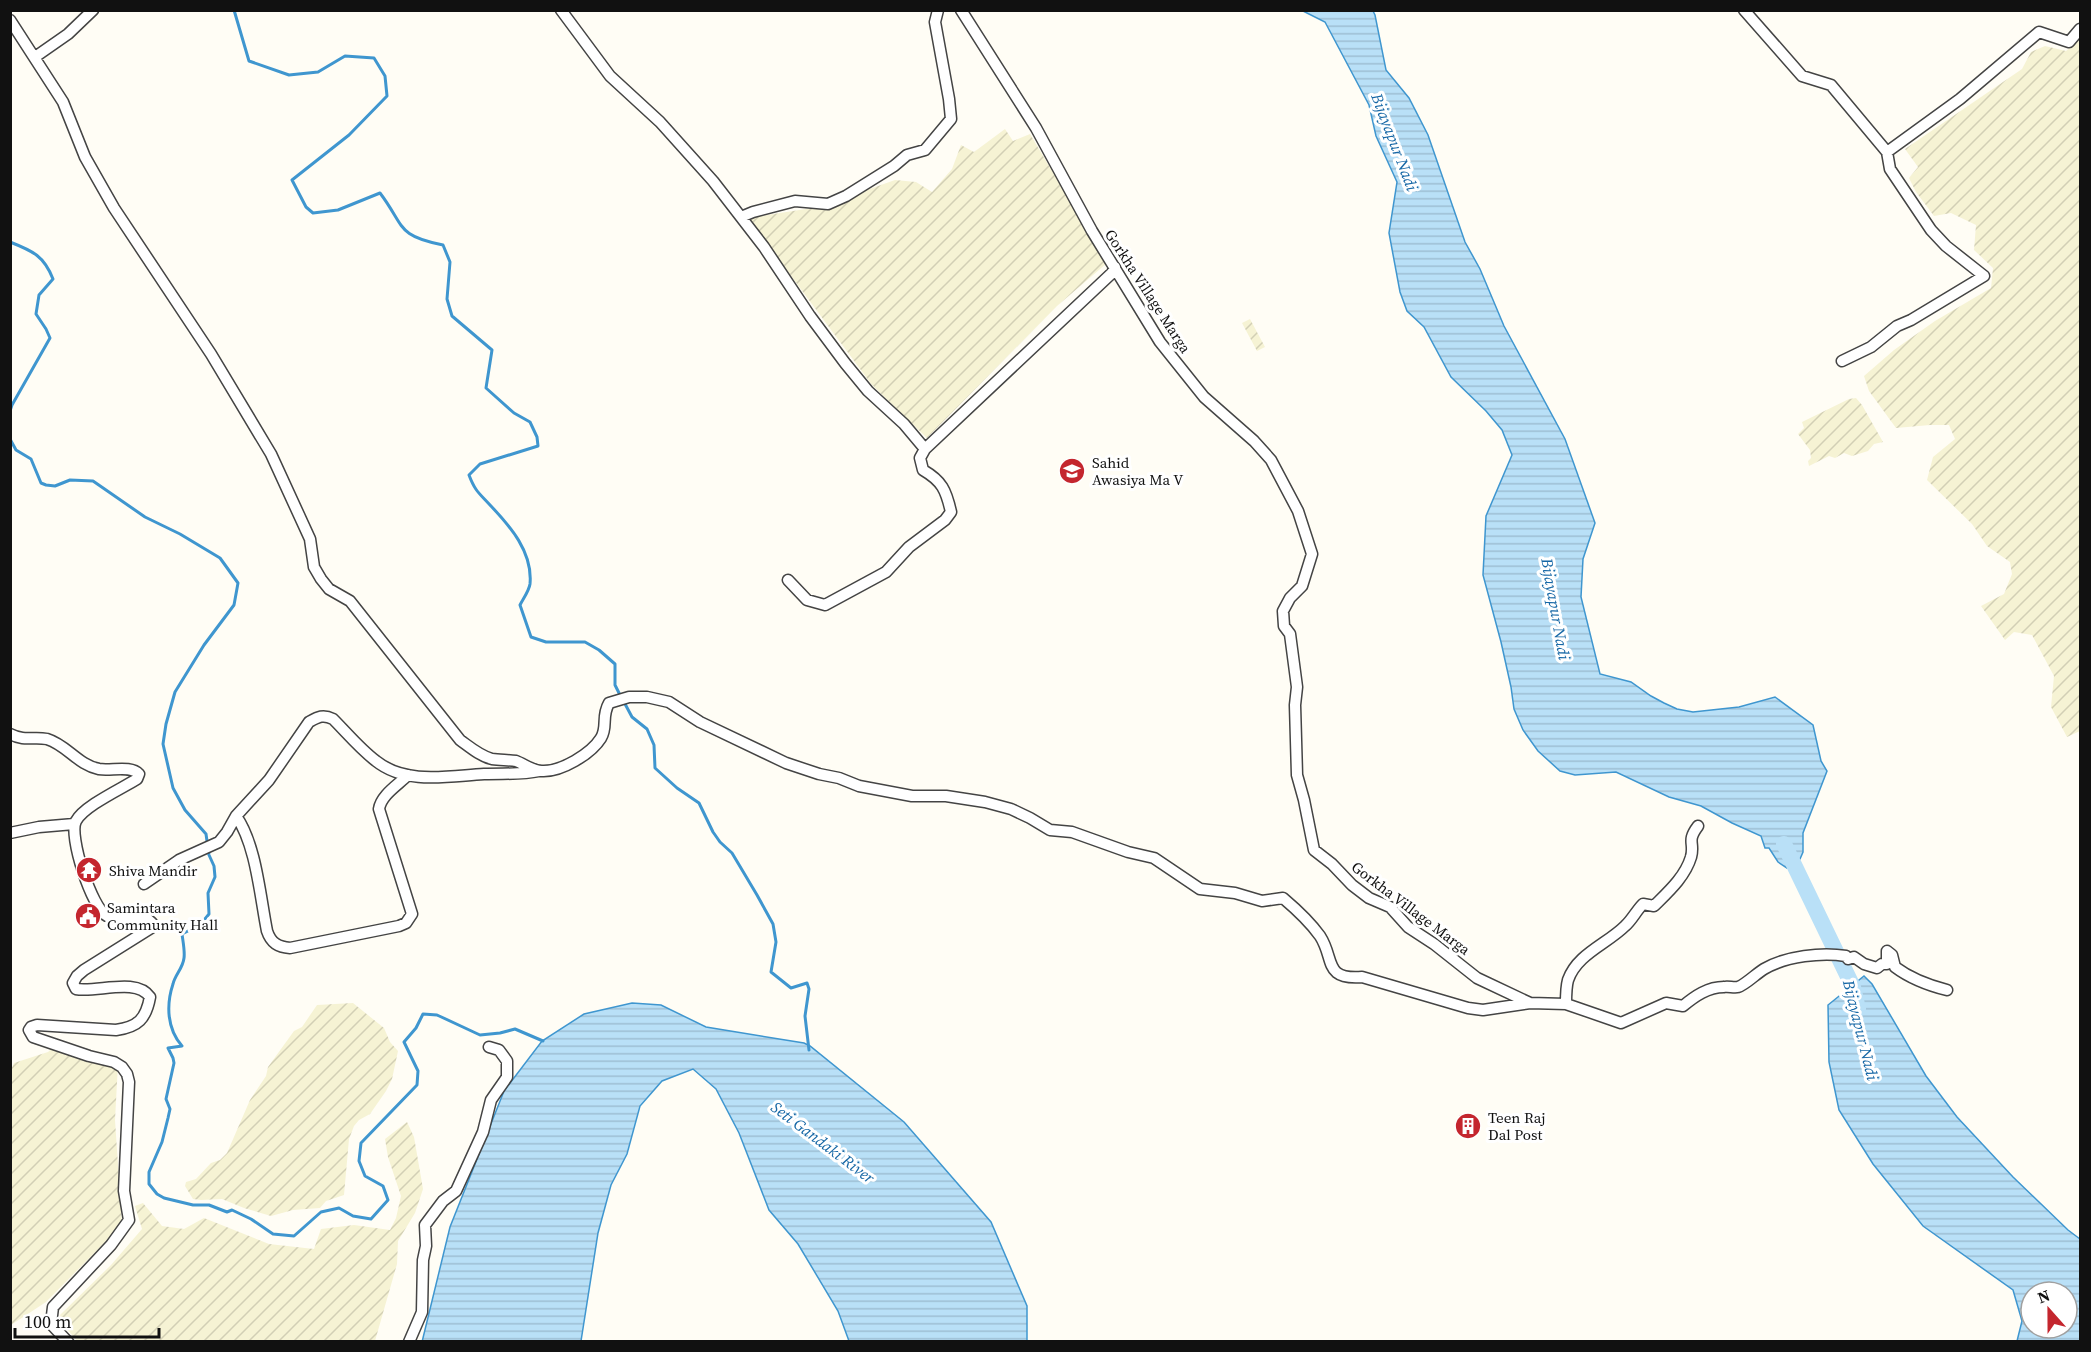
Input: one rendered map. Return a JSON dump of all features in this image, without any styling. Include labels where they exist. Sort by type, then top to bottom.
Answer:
[{"type":"street","points":[[35,57],[68,34],[93,10]]},
{"type":"street","points":[[561,10],[610,76],[660,122],[713,181],[764,247],[845,363],[925,448]]},
{"type":"street","points":[[741,217],[795,201],[828,204],[871,181],[907,155],[925,150],[951,119],[935,22],[938,10]]},
{"type":"street","name":"Gorkha Village Marga","points":[[961,10],[1036,128],[1092,231],[1160,342],[1204,397],[1254,441],[1271,460],[1298,511],[1312,554],[1302,586],[1290,598],[1283,611],[1284,626],[1290,634],[1297,687],[1295,705],[1297,776],[1314,850],[1332,864],[1352,885],[1369,898],[1390,908],[1408,927],[1478,978],[1530,1003],[1566,1004],[1621,1023],[1666,1003],[1683,1006],[1698,994],[1708,990],[1738,987],[1768,966],[1811,954],[1828,953],[1846,956],[1848,959],[1854,957],[1877,968],[1882,964],[1887,964],[1887,951],[1892,955],[1895,967],[1906,976],[1947,990]]},
{"type":"street","points":[[1744,10],[1802,76],[1831,85],[1887,152],[1890,169],[1931,230],[1946,246],[1984,276],[1897,326],[1871,347],[1842,361]]},
{"type":"street","points":[[10,20],[63,102],[85,157],[114,208],[211,354],[271,454],[310,538],[314,567],[321,579],[329,589],[350,601],[357,609],[460,740],[478,754],[493,759],[515,761],[539,771]]},
{"type":"street","points":[[1887,152],[1960,99],[2039,32],[2069,42],[2080,29]]},
{"type":"street","points":[[788,580],[807,600],[825,605],[886,572],[909,547],[945,520],[951,512],[948,496],[937,478],[923,470],[920,458],[925,448],[1112,273],[1115,267]]},
{"type":"street","points":[[144,884],[179,860],[219,842],[237,816],[269,780],[309,722],[318,717],[326,716],[333,719],[376,762],[394,772],[416,777],[525,774],[565,766],[590,751],[603,736],[605,726],[603,712],[609,703],[629,697],[647,697],[669,702],[700,722],[786,764],[839,778],[859,786],[912,796],[938,796],[985,802],[1011,809],[1050,831],[1072,832],[1154,858],[1200,888],[1235,893],[1262,901],[1283,898],[1321,937],[1335,971],[1346,978],[1362,977],[1468,1008],[1483,1010],[1530,1003]]},
{"type":"street","points":[[10,734],[21,740],[45,739],[57,744],[84,764],[92,767],[132,770],[139,774],[137,779],[89,807],[79,816],[74,824],[74,835],[98,908],[107,916],[120,918],[144,916],[152,923],[151,927],[84,970],[73,983],[76,989],[85,991],[120,987],[138,988],[150,997],[145,1017],[139,1024],[129,1029],[37,1025],[29,1030],[33,1037],[114,1062],[128,1074],[124,1191],[129,1220],[111,1245],[53,1307],[51,1324],[68,1341]]},
{"type":"street","points":[[237,816],[250,842],[267,931],[274,944],[280,948],[290,948],[399,926],[406,922],[412,914],[379,809],[380,802],[408,775]]},
{"type":"street","points":[[10,833],[39,827],[74,824]]},
{"type":"street","points":[[1566,1004],[1568,982],[1575,967],[1592,950],[1626,925],[1643,904],[1654,906],[1679,880],[1692,856],[1690,836],[1698,826]]},
{"type":"street","points":[[409,1341],[422,1312],[423,1260],[426,1246],[424,1225],[443,1201],[456,1191],[483,1132],[491,1100],[507,1077],[507,1061],[499,1050],[489,1047]]},
{"type":"shaded area","points":[[2080,40],[2080,731],[2067,737],[2051,707],[2054,676],[2032,635],[2014,632],[2005,640],[1981,606],[2004,594],[2012,574],[2010,562],[1987,546],[1972,524],[1927,480],[1933,457],[1955,439],[1949,425],[1896,428],[1869,391],[1864,376],[1894,350],[1935,321],[1991,288],[1993,268],[1974,250],[1976,225],[1951,213],[1934,216],[1916,192],[1909,178],[1918,167],[1905,149],[2022,69],[2031,52],[2045,46],[2066,51]]},
{"type":"shaded area","points":[[1005,129],[1013,141],[1030,134],[1107,263],[1057,306],[927,438],[872,385],[748,218],[819,207],[895,180],[916,182],[932,192],[952,169],[961,145],[974,152]]},
{"type":"shaded area","points":[[1250,319],[1265,347],[1257,351],[1242,323]]},
{"type":"shaded area","points":[[1856,398],[1883,442],[1874,444],[1868,451],[1852,456],[1844,453],[1835,458],[1829,456],[1809,466],[1810,450],[1798,434],[1804,428],[1802,422],[1849,399]]},
{"type":"shaded area","points":[[353,1003],[384,1028],[390,1042],[398,1051],[392,1079],[386,1091],[370,1114],[354,1126],[349,1139],[344,1195],[326,1201],[320,1208],[293,1210],[271,1216],[222,1199],[193,1199],[185,1186],[186,1182],[196,1179],[211,1163],[220,1160],[227,1153],[250,1100],[266,1076],[268,1067],[294,1031],[302,1027],[317,1005]]},
{"type":"shaded area","points":[[58,1043],[118,1064],[115,1120],[122,1225],[46,1302],[11,1325],[10,1072],[14,1063],[48,1052]]},
{"type":"shaded area","points":[[407,1122],[414,1137],[423,1189],[415,1213],[398,1241],[397,1264],[375,1341],[78,1342],[67,1329],[60,1315],[111,1265],[142,1229],[135,1206],[143,1203],[162,1226],[184,1229],[204,1218],[269,1244],[314,1249],[321,1229],[354,1225],[390,1230],[396,1218],[401,1196],[388,1157],[385,1139]]},
{"type":"water","points":[[1303,11],[1373,11],[1386,70],[1409,98],[1428,135],[1465,242],[1480,269],[1504,326],[1565,439],[1595,523],[1583,559],[1581,597],[1600,674],[1631,682],[1664,703],[1677,709],[1693,712],[1739,707],[1775,697],[1813,725],[1821,761],[1827,771],[1803,833],[1803,852],[1800,859],[1787,868],[1778,862],[1769,848],[1765,848],[1761,836],[1701,806],[1669,797],[1616,772],[1575,775],[1560,771],[1538,751],[1523,730],[1514,709],[1501,642],[1483,575],[1486,516],[1512,455],[1502,430],[1451,377],[1424,327],[1407,311],[1400,292],[1389,233],[1397,182],[1376,136],[1369,105],[1325,22]]},
{"type":"water","points":[[1864,976],[1872,984],[1926,1076],[1957,1117],[2013,1177],[2080,1239],[2080,1341],[2017,1341],[2019,1333],[2019,1340],[2079,1340],[2079,1280],[2019,1280],[2019,1311],[2013,1290],[1923,1226],[1873,1164],[1839,1110],[1829,1062],[1828,1005]]},
{"type":"water","name":"Seti Gandaki River","points":[[632,1003],[661,1005],[706,1027],[804,1043],[904,1122],[991,1222],[1027,1306],[1027,1341],[849,1341],[838,1311],[798,1244],[769,1210],[739,1133],[716,1089],[693,1069],[662,1081],[640,1106],[627,1154],[611,1185],[598,1233],[581,1341],[422,1342],[450,1227],[504,1091],[542,1041],[584,1014]]},
{"type":"waterway","points":[[234,10],[249,61],[289,75],[318,72],[345,56],[374,58],[385,76],[387,96],[349,135],[292,180],[306,207],[313,213],[338,210],[380,193],[403,228],[409,233],[428,242],[443,245],[450,262],[447,299],[452,316],[492,350],[486,388],[514,413],[530,422],[537,437],[538,446],[480,464],[469,475],[478,492],[505,522],[524,550],[530,572],[530,584],[520,605],[531,637],[546,642],[585,642],[599,650],[615,664],[615,685],[621,697]]},
{"type":"waterway","points":[[10,242],[37,255],[46,265],[53,279],[39,295],[36,314],[50,338],[10,411]]},
{"type":"waterway","points":[[10,439],[16,450],[31,459],[41,483],[55,486],[70,480],[93,481],[145,517],[180,534],[220,558],[238,583],[234,605],[204,645],[175,692],[163,744],[173,788],[185,810],[206,834],[215,877],[208,893],[209,914],[200,925],[182,934],[183,962],[171,992],[169,1016],[173,1032],[182,1046],[168,1048],[174,1063],[166,1099],[170,1109],[162,1142],[149,1172],[149,1184],[157,1194],[193,1205],[209,1205],[227,1212],[232,1210],[251,1219],[273,1234],[294,1236],[321,1212],[339,1208],[353,1216],[371,1219],[388,1200],[383,1186],[365,1176],[359,1161],[361,1143],[417,1085],[418,1071],[404,1042],[416,1028],[423,1014],[437,1015],[480,1035],[515,1029],[543,1041]]},
{"type":"waterway","points":[[624,702],[632,717],[647,729],[654,745],[655,768],[677,788],[699,803],[713,832],[732,853],[773,924],[776,942],[771,972],[791,988],[807,983],[809,989],[805,1016],[809,1050]]},
{"type":"waterway","name":"Bijayapur Nadi","points":[[1784,844],[1853,987],[1858,1009]]},
{"type":"place","name":"Sahid Awasiya Ma V","points":[[1072,471]]},
{"type":"place","name":"Shiva Mandir","points":[[89,870]]},
{"type":"place","name":"Samintara Community Hall","points":[[88,916]]},
{"type":"place","name":"Teen Raj Dal Post","points":[[1468,1126]]}]
